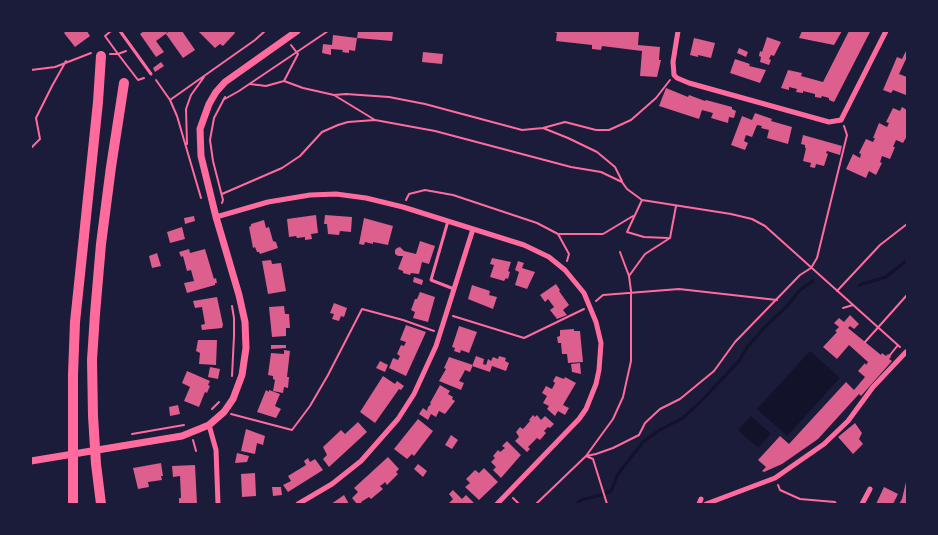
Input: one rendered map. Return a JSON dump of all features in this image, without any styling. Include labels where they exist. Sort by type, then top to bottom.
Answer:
[{"type":"highway","points":[[73,504],[75,322],[98,102],[99,54]]},
{"type":"highway","points":[[100,504],[93,416],[92,360],[95,314],[111,167],[124,83]]},
{"type":"highway","points":[[74,452],[79,504]]},
{"type":"street","points":[[35,460],[182,436],[208,425],[224,412],[233,399],[242,375],[246,348],[245,322],[240,295],[216,217],[200,147],[200,129],[209,104],[216,92],[226,82],[297,31]]},
{"type":"street","points":[[678,31],[673,62],[674,75],[689,83],[829,122],[841,120],[886,31]]},
{"type":"street","points":[[216,217],[268,202],[310,195],[336,194],[366,198],[403,207],[524,245],[550,257],[565,270],[575,281],[590,305],[601,343],[599,370],[592,396],[579,419],[497,504]]},
{"type":"street","points":[[298,504],[347,473],[374,447],[398,419],[414,394],[436,346],[473,229]]},
{"type":"street","points":[[706,504],[775,478],[836,434],[873,387],[906,352]]},
{"type":"street","points":[[208,425],[216,450],[218,504]]},
{"type":"street","points":[[862,504],[870,489]]},
{"type":"lane","points":[[120,31],[151,74]]},
{"type":"lane","points":[[448,221],[431,280],[454,289]]},
{"type":"path","points":[[111,31],[105,36],[138,80],[151,74],[170,100],[177,116],[203,203]]},
{"type":"path","points":[[170,100],[265,31]]},
{"type":"path","points":[[223,200],[213,161],[210,140],[212,125],[223,100],[328,31]]},
{"type":"path","points":[[284,81],[298,54],[292,47]]},
{"type":"path","points":[[31,70],[55,67],[86,54],[118,54],[133,48]]},
{"type":"path","points":[[31,148],[40,139],[36,118],[66,62]]},
{"type":"path","points":[[187,149],[186,109],[197,84],[208,73]]},
{"type":"path","points":[[250,84],[266,86],[284,81],[303,88],[334,95],[389,97],[425,104],[522,130],[543,128],[566,122],[596,130],[610,130],[631,120],[656,98],[674,75]]},
{"type":"path","points":[[334,95],[375,120]]},
{"type":"path","points":[[222,194],[282,168],[300,156],[322,132],[348,122],[375,120],[435,131],[571,167],[601,172],[622,182]]},
{"type":"path","points":[[586,456],[613,448],[639,435],[645,423],[660,409],[680,399],[714,371],[735,342],[800,275],[811,268],[817,258],[847,135],[841,120]]},
{"type":"path","points":[[543,128],[597,152],[615,167],[622,182],[642,200],[731,214],[752,219],[765,226],[906,352]]},
{"type":"path","points":[[403,207],[409,194],[425,190],[453,195],[537,223],[558,234],[602,234],[633,216]]},
{"type":"path","points":[[642,200],[627,232],[644,238],[670,238]]},
{"type":"path","points":[[629,276],[645,254],[670,238],[676,206]]},
{"type":"path","points":[[837,291],[880,245],[907,224]]},
{"type":"path","points":[[558,234],[568,254],[565,270]]},
{"type":"path","points":[[536,504],[586,456],[613,419],[623,397],[631,361],[632,317],[629,276],[620,252]]},
{"type":"path","points":[[459,318],[524,338],[590,305],[602,294],[679,288],[777,300]]},
{"type":"path","points":[[865,342],[907,295]]},
{"type":"path","points":[[231,302],[234,318],[231,381]]},
{"type":"path","points":[[842,308],[852,305]]},
{"type":"path","points":[[229,414],[292,430],[323,383],[362,309],[433,330]]},
{"type":"path","points":[[890,355],[898,345]]},
{"type":"path","points":[[210,412],[224,398]]},
{"type":"path","points":[[193,438],[196,451]]},
{"type":"path","points":[[586,456],[593,459],[607,504]]},
{"type":"path","points":[[775,478],[780,490],[800,499],[836,503],[837,499]]},
{"type":"shaded area","points":[[810,351],[840,378],[787,436],[757,409]]},
{"type":"shaded area","points":[[751,416],[771,434],[758,448],[738,430]]},
{"type":"building","points":[[66,31],[87,31],[90,36],[75,47],[64,33]]},
{"type":"building","points":[[144,31],[166,31],[167,33],[156,41],[164,52],[156,57],[140,34]]},
{"type":"building","points":[[169,31],[182,31],[195,50],[183,58],[166,34]]},
{"type":"building","points":[[198,31],[234,31],[235,33],[223,46],[220,44],[215,48]]},
{"type":"building","points":[[358,31],[393,31],[392,41],[357,38]]},
{"type":"building","points":[[552,31],[639,32],[638,45],[660,47],[659,60],[661,60],[657,77],[640,76],[642,51],[602,46],[601,50],[592,49],[592,45],[556,41],[557,33]]},
{"type":"building","points":[[802,31],[842,31],[834,45],[799,38]]},
{"type":"building","points":[[849,31],[870,32],[834,102],[822,96],[821,98],[815,97],[815,94],[803,91],[803,93],[796,92],[797,89],[781,88],[788,70],[802,73],[801,76],[823,82]]},
{"type":"building","points":[[333,35],[357,38],[355,51],[349,50],[349,53],[342,52],[343,50],[331,49],[331,55],[322,53],[323,44],[332,45]]},
{"type":"building","points":[[767,37],[781,42],[774,56],[771,55],[769,65],[760,62],[761,57],[759,56]]},
{"type":"building","points":[[694,38],[715,43],[711,58],[690,55]]},
{"type":"building","points":[[739,48],[748,52],[746,57],[737,53]]},
{"type":"building","points":[[907,49],[907,57],[899,74],[907,77],[906,95],[893,90],[891,93],[883,90],[897,57],[902,59]]},
{"type":"building","points":[[423,52],[443,54],[442,64],[422,62]]},
{"type":"building","points":[[735,59],[750,64],[749,66],[766,70],[760,83],[730,73]]},
{"type":"building","points":[[161,62],[164,66],[155,72],[153,68]]},
{"type":"building","points":[[666,88],[688,97],[689,95],[732,107],[736,111],[734,118],[729,117],[728,123],[711,118],[713,113],[702,110],[699,119],[659,106]]},
{"type":"building","points":[[902,107],[907,110],[907,136],[903,143],[896,140],[890,159],[882,156],[880,162],[882,163],[876,175],[869,171],[866,178],[846,169],[853,154],[860,158],[861,154],[859,153],[866,139],[873,142],[879,123],[887,127],[889,123],[886,122],[893,108],[900,111]]},
{"type":"building","points":[[755,113],[772,119],[771,121],[792,127],[788,144],[767,138],[769,130],[757,125],[752,137],[746,135],[744,141],[748,143],[745,150],[731,145],[742,116],[752,120]]},
{"type":"building","points":[[803,135],[842,146],[840,155],[827,151],[826,153],[828,154],[824,166],[816,164],[815,168],[810,167],[811,163],[803,161],[806,148],[805,145],[801,144]]},
{"type":"building","points":[[316,215],[318,233],[311,234],[312,239],[305,240],[305,237],[297,238],[296,236],[289,237],[287,219]]},
{"type":"building","points":[[325,215],[352,217],[351,232],[340,231],[339,235],[328,234],[327,224],[324,224]]},
{"type":"building","points":[[194,216],[195,221],[185,224],[184,218]]},
{"type":"building","points":[[364,218],[393,226],[388,245],[373,242],[373,244],[365,242],[364,245],[359,244]]},
{"type":"building","points":[[264,220],[266,228],[269,227],[273,241],[276,242],[278,248],[260,254],[255,247],[253,248],[249,227],[251,224]]},
{"type":"building","points":[[182,227],[185,239],[170,243],[167,232]]},
{"type":"building","points":[[420,241],[435,246],[429,264],[422,262],[419,274],[411,273],[410,275],[403,273],[403,271],[398,269],[403,256],[395,254],[395,250],[400,247],[404,251],[416,254]]},
{"type":"building","points":[[189,249],[190,253],[205,249],[214,279],[216,278],[217,283],[215,285],[187,293],[184,283],[194,281],[191,270],[187,271],[183,256],[181,257],[179,252]]},
{"type":"building","points":[[157,253],[161,266],[152,268],[149,256]]},
{"type":"building","points":[[492,258],[511,262],[508,279],[506,278],[504,281],[490,277],[494,265],[490,264]]},
{"type":"building","points":[[271,260],[272,264],[281,263],[286,291],[268,294],[262,261]]},
{"type":"building","points":[[518,261],[524,263],[522,268],[535,272],[527,289],[515,285],[519,272],[515,270]]},
{"type":"building","points":[[414,277],[423,280],[422,285],[413,282]]},
{"type":"building","points":[[556,284],[569,305],[563,310],[567,315],[557,319],[550,310],[554,307],[548,299],[545,302],[540,295]]},
{"type":"building","points":[[472,285],[490,291],[489,295],[497,297],[493,309],[468,299]]},
{"type":"building","points":[[420,292],[435,297],[428,322],[413,318],[415,312],[411,310]]},
{"type":"building","points":[[217,297],[222,328],[202,330],[201,325],[205,324],[202,307],[195,308],[193,301]]},
{"type":"building","points":[[334,303],[347,308],[344,317],[341,316],[339,321],[332,319],[334,314],[330,313]]},
{"type":"building","points":[[284,306],[285,314],[289,314],[290,328],[286,328],[286,336],[272,337],[269,307]]},
{"type":"building","points":[[850,315],[859,324],[854,329],[850,326],[848,328],[881,355],[882,353],[886,356],[890,355],[889,359],[892,361],[861,396],[859,394],[818,439],[782,464],[764,472],[762,471],[766,467],[758,460],[780,436],[789,444],[846,382],[854,390],[865,377],[858,371],[868,362],[849,345],[837,359],[823,347],[837,332],[835,331],[839,327],[834,323],[839,318],[844,322]]},
{"type":"building","points":[[406,325],[426,332],[406,376],[389,368],[393,358],[398,360],[400,356],[397,354],[401,345],[404,346],[406,342],[400,340]]},
{"type":"building","points":[[459,326],[477,332],[469,353],[461,350],[460,353],[454,351],[455,348],[452,347]]},
{"type":"building","points":[[574,329],[574,331],[580,331],[583,362],[568,363],[567,354],[562,354],[561,343],[558,343],[557,337],[560,336],[560,330]]},
{"type":"building","points":[[198,340],[217,340],[216,365],[199,364],[200,353],[196,351]]},
{"type":"building","points":[[271,345],[286,345],[286,348],[271,349]]},
{"type":"building","points":[[284,350],[290,351],[287,377],[289,377],[288,388],[284,387],[283,393],[273,391],[275,380],[273,376],[268,375],[271,353],[284,354]]},
{"type":"building","points":[[476,356],[484,359],[483,364],[486,365],[488,359],[491,361],[493,357],[498,359],[499,356],[506,358],[505,361],[509,363],[506,371],[492,366],[490,372],[472,366]]},
{"type":"building","points":[[449,357],[473,365],[470,372],[465,370],[459,381],[464,383],[461,390],[439,381],[446,369],[444,368]]},
{"type":"building","points":[[380,361],[388,365],[385,372],[376,368]]},
{"type":"building","points":[[580,363],[581,374],[572,372],[571,364]]},
{"type":"building","points":[[210,367],[220,369],[218,379],[208,377]]},
{"type":"building","points":[[187,371],[210,381],[208,385],[210,386],[207,393],[205,392],[199,407],[184,401],[190,387],[182,383]]},
{"type":"building","points":[[383,376],[395,384],[397,381],[404,386],[401,390],[399,389],[375,423],[360,412]]},
{"type":"building","points":[[556,376],[564,379],[565,377],[576,383],[563,405],[569,408],[565,415],[558,411],[555,416],[547,409],[549,406],[543,403],[547,396],[542,393],[546,386],[552,389]]},
{"type":"building","points":[[440,385],[450,391],[448,394],[455,401],[445,414],[439,411],[436,417],[431,414],[428,420],[419,414],[423,408],[427,411]]},
{"type":"building","points":[[266,390],[280,394],[275,406],[281,409],[276,418],[257,412]]},
{"type":"building","points":[[178,405],[180,414],[170,416],[169,407]]},
{"type":"building","points":[[533,415],[535,417],[537,415],[541,420],[545,416],[554,424],[544,431],[546,433],[540,440],[537,438],[528,447],[530,449],[527,452],[515,441],[519,437],[516,432],[520,427],[523,429]]},
{"type":"building","points":[[418,419],[433,431],[414,456],[412,454],[407,459],[394,449]]},
{"type":"building","points":[[358,422],[367,432],[329,467],[323,459],[327,455],[323,447],[341,430],[345,434]]},
{"type":"building","points":[[855,423],[862,433],[859,439],[863,444],[853,454],[838,437]]},
{"type":"building","points":[[246,429],[265,436],[263,445],[257,443],[255,454],[241,451]]},
{"type":"building","points":[[451,435],[458,440],[452,449],[445,445]]},
{"type":"building","points":[[507,441],[521,455],[501,478],[493,470],[496,467],[491,462],[498,450],[500,452],[505,448],[502,446]]},
{"type":"building","points":[[237,453],[249,456],[247,462],[235,463]]},
{"type":"building","points":[[388,457],[399,469],[396,472],[398,474],[387,485],[385,482],[380,486],[383,489],[371,499],[369,497],[361,502],[362,504],[357,504],[352,498],[358,492],[354,488]]},
{"type":"building","points":[[308,458],[310,462],[315,459],[323,470],[288,492],[283,485],[291,481],[288,476],[306,465],[304,461]]},
{"type":"building","points":[[161,463],[162,480],[148,482],[149,487],[138,489],[133,468]]},
{"type":"building","points":[[418,464],[427,471],[423,477],[414,469]]},
{"type":"building","points":[[195,465],[197,504],[179,504],[179,498],[181,498],[180,476],[173,477],[172,466]]},
{"type":"building","points":[[484,468],[498,482],[479,500],[465,487],[470,483],[466,479],[475,470],[479,473]]},
{"type":"building","points":[[255,473],[256,496],[242,497],[241,474]]},
{"type":"building","points":[[906,482],[907,504],[899,504],[902,499]]},
{"type":"building","points":[[272,487],[281,487],[282,495],[273,496]]},
{"type":"building","points":[[884,487],[898,494],[893,504],[876,504]]},
{"type":"building","points":[[453,490],[462,499],[466,495],[474,503],[448,504],[453,499],[449,494]]},
{"type":"building","points":[[344,495],[349,504],[331,504],[334,502]]},
{"type":"waterway","points":[[859,285],[886,277],[907,260]]},
{"type":"waterway","points":[[577,504],[581,500],[611,491],[618,474],[643,442],[658,431],[683,418],[739,361],[748,346],[800,290],[813,281]]}]
